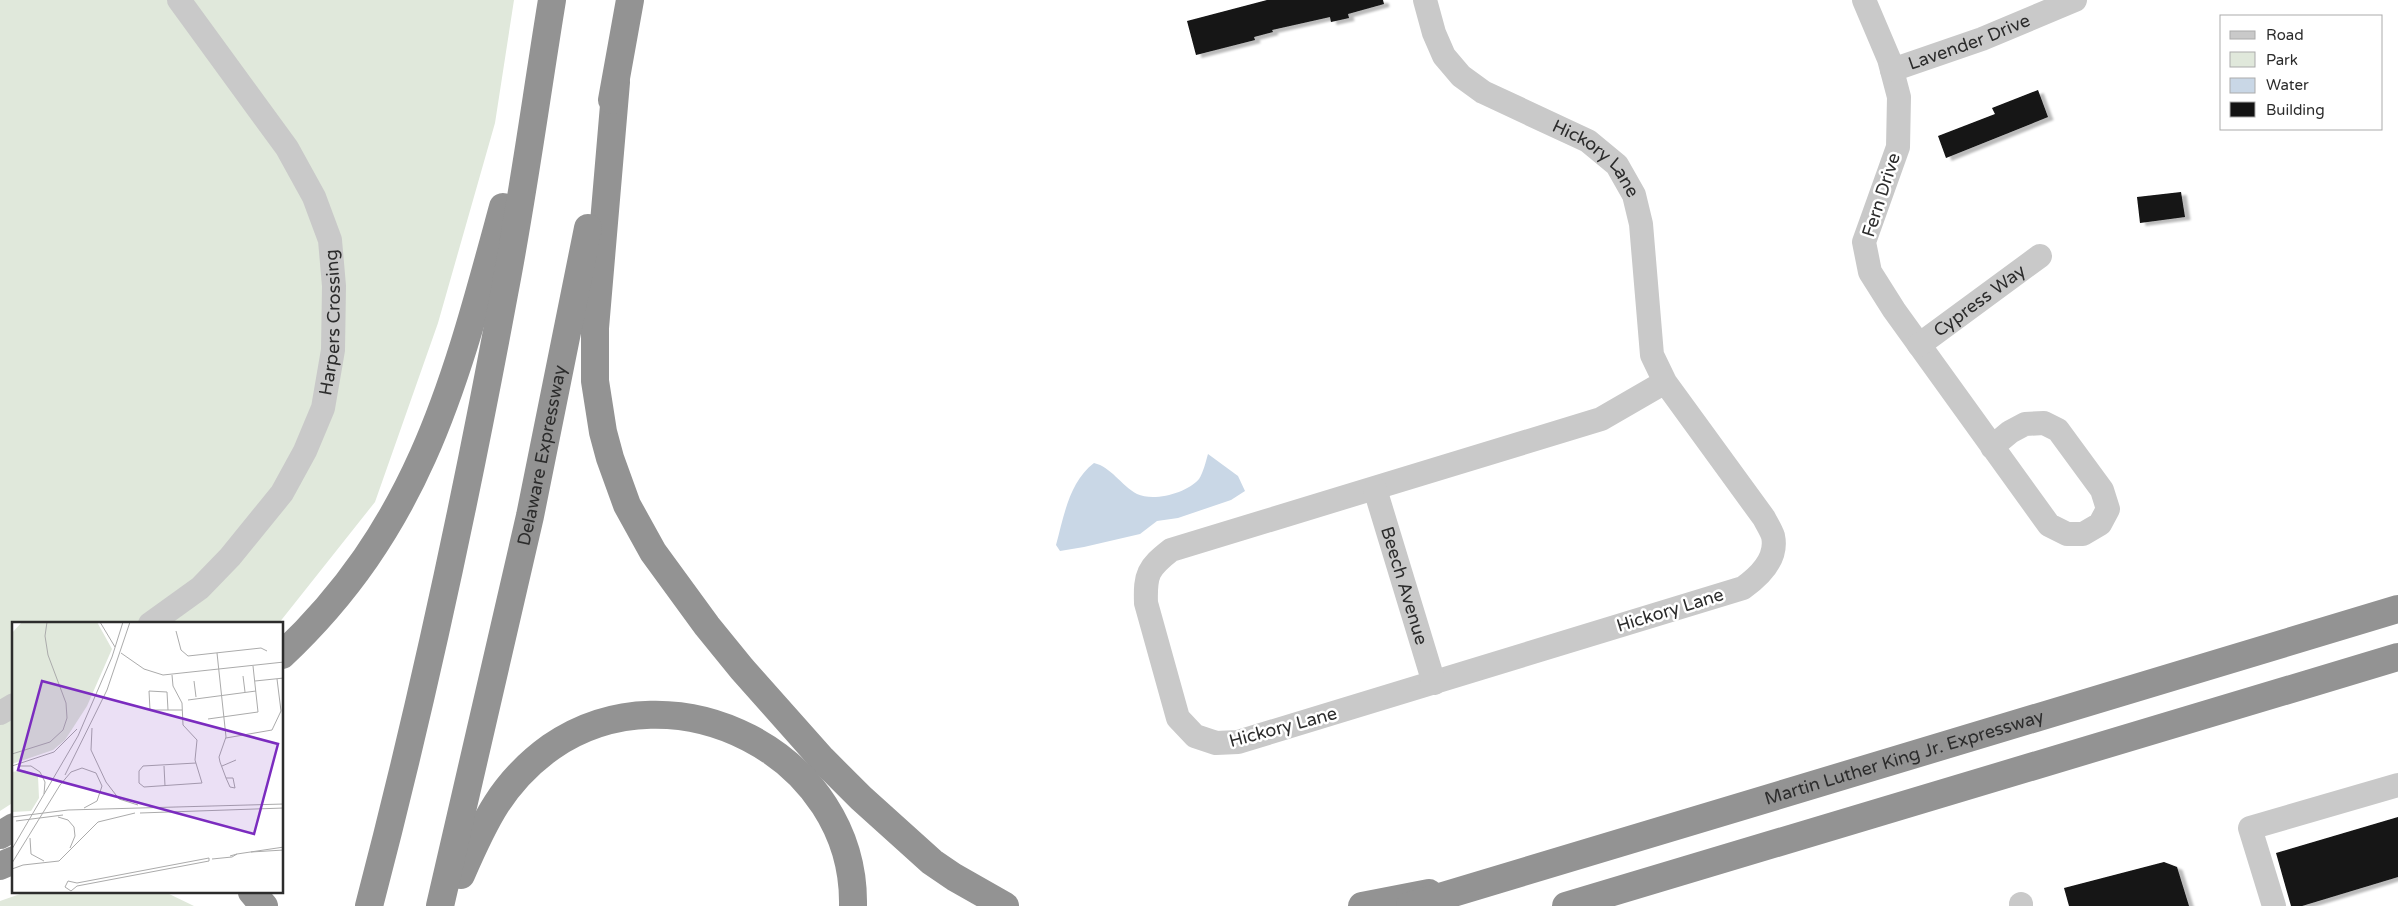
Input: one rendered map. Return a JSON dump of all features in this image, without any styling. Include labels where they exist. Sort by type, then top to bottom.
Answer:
[{"type":"highway","points":[[369,906],[440,606],[478,428],[505,291],[552,0]]},
{"type":"highway","name":"Delaware Expressway","points":[[440,906],[532,506],[573,311],[630,0]]},
{"type":"highway","points":[[284,653],[335,599],[375,548],[406,493],[431,440],[447,400],[470,329],[541,68]]},
{"type":"highway","points":[[616,82],[595,328],[595,381],[605,441],[627,505],[653,552],[707,626],[742,669],[822,759],[861,798],[932,862],[954,878],[1005,906]]},
{"type":"highway","name":"Martin Luther King Jr. Expressway","points":[[1410,906],[2398,609]]},
{"type":"highway","points":[[1566,906],[2398,657]]},
{"type":"highway","points":[[447,906],[493,807],[509,786],[535,759],[569,736],[593,726],[619,718],[656,714],[692,718],[728,728],[763,744],[795,769],[822,802],[840,839],[851,880],[852,906]]},
{"type":"highway","points":[[0,835],[12,828]]},
{"type":"highway","points":[[0,866],[12,861]]},
{"type":"highway","points":[[1362,906],[1482,883]]},
{"type":"highway","points":[[254,894],[264,906]]},
{"type":"street","name":"Harpers Crossing","points":[[153,622],[200,588],[230,557],[282,493],[306,451],[323,408],[333,350],[334,286],[330,240],[314,197],[287,148],[179,0]]},
{"type":"street","name":"Hickory Lane","points":[[1425,0],[1444,56],[1461,76],[1483,92],[1588,141],[1617,165],[1634,195],[1641,224],[1652,355],[1666,382],[1753,503],[1773,536],[1772,556],[1760,576],[1743,588],[1434,684],[1238,742],[1216,743],[1195,736],[1178,718],[1146,603],[1146,583],[1153,564],[1171,550],[1601,419],[1666,382]]},
{"type":"street","name":"Fern Drive","points":[[1864,0],[1892,70],[1900,97],[1898,147],[1864,242],[1870,272],[1919,345],[1992,447],[2049,525],[2067,534],[2083,534],[2100,524],[2108,509],[2102,490],[2058,430],[2044,422],[2025,424],[2010,432],[1992,447]]},
{"type":"street","name":"Lavender Drive","points":[[1892,70],[1982,39],[2075,0]]},
{"type":"street","name":"Cypress Way","points":[[1919,345],[2040,256]]},
{"type":"street","name":"Beech Avenue","points":[[1376,489],[1434,684]]},
{"type":"street","points":[[0,713],[12,706]]},
{"type":"street","points":[[2274,906],[2250,828],[2398,785]]},
{"type":"green space","points":[[0,0],[514,0],[495,123],[438,323],[375,502],[280,622],[12,622],[12,803],[0,811]]},
{"type":"green space","points":[[20,894],[169,894],[194,906],[0,906],[0,901]]},
{"type":"water","points":[[1208,454],[1238,476],[1245,491],[1231,500],[1178,518],[1157,521],[1140,534],[1060,551],[1056,545],[1073,490],[1094,463],[1106,468],[1137,494],[1152,497],[1170,495],[1194,484],[1199,479]]},
{"type":"building","points":[[1267,0],[1383,0],[1384,4],[1348,14],[1349,18],[1331,22],[1330,17],[1272,30],[1273,32],[1254,37],[1255,40],[1196,55],[1187,21]]},
{"type":"building","points":[[2038,90],[2048,117],[1946,158],[1938,136],[1995,114],[1992,108]]},
{"type":"building","points":[[2181,192],[2185,217],[2140,223],[2137,197]]},
{"type":"building","points":[[2398,817],[2398,877],[2302,906],[2291,906],[2276,853]]},
{"type":"building","points":[[2164,862],[2177,867],[2189,906],[2069,906],[2064,888]]}]
